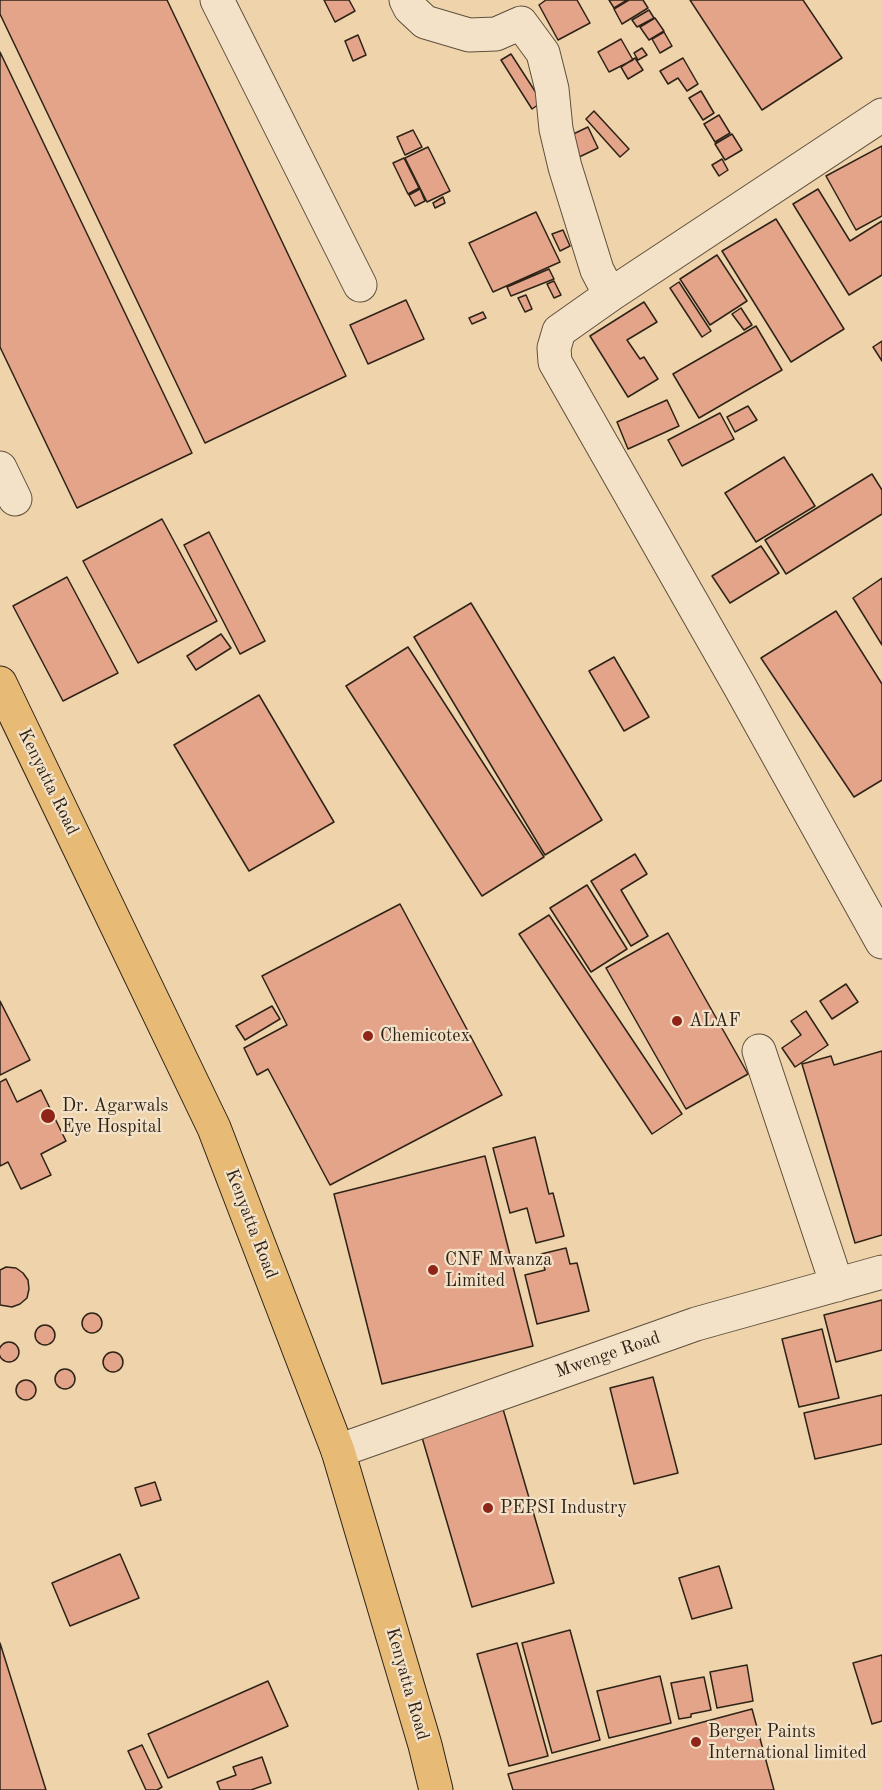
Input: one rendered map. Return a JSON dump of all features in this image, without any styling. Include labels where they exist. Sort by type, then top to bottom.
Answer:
[{"type":"highway","name":"Kenyatta Road","points":[[0,683],[214,1128],[338,1451],[436,1790]]},
{"type":"street","points":[[217,0],[360,285]]},
{"type":"street","points":[[406,0],[410,8],[425,22],[469,35],[496,34],[521,23],[543,53],[552,89],[556,129],[565,167],[597,270],[610,295]]},
{"type":"street","points":[[882,115],[559,331],[554,348],[555,362],[882,942]]},
{"type":"street","points":[[0,468],[15,499]]},
{"type":"street","points":[[759,1051],[837,1285]]},
{"type":"street","name":"Mwenge Road","points":[[338,1451],[696,1324],[882,1272]]},
{"type":"building","points":[[0,0],[167,0],[346,376],[205,443],[0,14]]},
{"type":"building","points":[[324,0],[349,0],[355,11],[335,22]]},
{"type":"building","points":[[546,0],[577,0],[590,23],[558,40],[539,5]]},
{"type":"building","points":[[609,0],[627,0],[614,8]]},
{"type":"building","points":[[629,0],[643,0],[648,8],[622,24],[614,9]]},
{"type":"building","points":[[690,0],[803,0],[842,58],[762,110]]},
{"type":"building","points":[[649,10],[654,18],[637,27],[632,20]]},
{"type":"building","points":[[655,18],[664,31],[649,40],[640,27]]},
{"type":"building","points":[[664,32],[672,46],[660,53],[652,39]]},
{"type":"building","points":[[358,35],[366,55],[353,61],[345,41]]},
{"type":"building","points":[[621,39],[633,60],[609,72],[598,52]]},
{"type":"building","points":[[642,48],[647,55],[638,60],[634,53]]},
{"type":"building","points":[[0,52],[192,453],[77,508],[0,347]]},
{"type":"building","points":[[511,54],[542,102],[532,109],[501,60]]},
{"type":"building","points":[[635,58],[643,70],[628,79],[621,67]]},
{"type":"building","points":[[683,58],[698,84],[687,91],[678,78],[668,84],[660,71]]},
{"type":"building","points":[[701,91],[714,113],[703,120],[689,98]]},
{"type":"building","points":[[594,111],[629,149],[620,157],[586,119]]},
{"type":"building","points":[[719,115],[730,133],[715,142],[704,124]]},
{"type":"building","points":[[588,127],[598,148],[575,159],[565,138]]},
{"type":"building","points":[[413,130],[422,147],[405,155],[397,137]]},
{"type":"building","points":[[732,134],[742,150],[725,160],[715,144]]},
{"type":"building","points":[[882,146],[882,216],[856,230],[826,176]]},
{"type":"building","points":[[428,147],[450,191],[427,202],[405,158]]},
{"type":"building","points":[[404,158],[419,188],[408,194],[393,163]]},
{"type":"building","points":[[722,159],[728,170],[719,176],[712,165]]},
{"type":"building","points":[[420,189],[425,201],[415,206],[409,195]]},
{"type":"building","points":[[818,189],[850,241],[882,221],[882,275],[849,295],[793,204]]},
{"type":"building","points":[[443,197],[445,203],[435,208],[433,203]]},
{"type":"building","points":[[536,212],[560,262],[493,292],[469,243]]},
{"type":"building","points":[[776,219],[844,329],[791,362],[722,251]]},
{"type":"building","points":[[563,230],[570,246],[560,251],[552,234]]},
{"type":"building","points":[[717,255],[747,301],[710,325],[680,279]]},
{"type":"building","points":[[549,269],[554,279],[511,296],[507,287]]},
{"type":"building","points":[[554,281],[561,295],[554,298],[547,284]]},
{"type":"building","points":[[679,282],[711,331],[702,337],[670,288]]},
{"type":"building","points":[[526,295],[532,309],[525,312],[518,298]]},
{"type":"building","points":[[406,300],[424,339],[368,364],[350,325]]},
{"type":"building","points":[[644,302],[657,322],[627,340],[640,359],[644,357],[658,379],[628,397],[590,336]]},
{"type":"building","points":[[741,308],[752,325],[744,330],[732,314]]},
{"type":"building","points":[[483,312],[486,318],[472,324],[469,318]]},
{"type":"building","points":[[756,326],[782,370],[699,418],[673,374]]},
{"type":"building","points":[[882,341],[882,361],[873,347]]},
{"type":"building","points":[[667,400],[679,426],[628,449],[617,422]]},
{"type":"building","points":[[748,406],[757,420],[735,432],[727,417]]},
{"type":"building","points":[[720,413],[734,439],[682,466],[668,440]]},
{"type":"building","points":[[784,457],[815,506],[756,542],[725,493]]},
{"type":"building","points":[[872,474],[882,490],[882,514],[786,574],[765,540]]},
{"type":"building","points":[[162,519],[217,621],[138,663],[83,561]]},
{"type":"building","points":[[209,532],[265,641],[240,654],[184,545]]},
{"type":"building","points":[[761,546],[779,573],[730,603],[712,576]]},
{"type":"building","points":[[67,577],[118,673],[63,701],[13,606]]},
{"type":"building","points":[[882,578],[882,645],[853,598]]},
{"type":"building","points":[[471,603],[602,820],[545,855],[414,637]]},
{"type":"building","points":[[836,611],[882,684],[882,780],[854,797],[761,658]]},
{"type":"building","points":[[221,634],[231,648],[196,670],[187,656]]},
{"type":"building","points":[[408,647],[544,857],[482,896],[346,686]]},
{"type":"building","points":[[614,657],[649,717],[624,731],[589,671]]},
{"type":"building","points":[[259,695],[334,822],[249,871],[174,745]]},
{"type":"building","points":[[635,854],[647,874],[621,890],[648,936],[631,946],[591,881]]},
{"type":"building","points":[[587,885],[627,949],[591,972],[550,908]]},
{"type":"building","name":"Chemicotex","points":[[400,904],[502,1095],[330,1185],[268,1069],[257,1075],[244,1048],[287,1025],[262,976]]},
{"type":"building","name":"ALAF","points":[[549,915],[682,1114],[652,1134],[519,934]]},
{"type":"building","name":"ALAF","points":[[668,933],[748,1074],[686,1109],[606,968]]},
{"type":"building","points":[[846,984],[858,1002],[832,1019],[820,1001]]},
{"type":"building","points":[[0,1001],[30,1060],[0,1075]]},
{"type":"building","points":[[272,1006],[280,1019],[245,1040],[236,1026]]},
{"type":"building","points":[[806,1011],[828,1045],[795,1067],[782,1048],[801,1035],[791,1021]]},
{"type":"building","points":[[882,1051],[882,1235],[855,1243],[802,1064],[831,1056],[834,1065]]},
{"type":"building","points":[[6,1079],[17,1102],[41,1090],[66,1141],[41,1154],[51,1175],[21,1189],[8,1162],[0,1166],[0,1082]]},
{"type":"building","points":[[535,1137],[549,1194],[553,1193],[564,1236],[536,1243],[527,1208],[510,1213],[493,1148]]},
{"type":"building","name":"CNF Mwanza Limited","points":[[485,1156],[533,1346],[382,1384],[334,1194]]},
{"type":"building","points":[[566,1248],[570,1264],[577,1263],[589,1311],[537,1324],[525,1275],[545,1270],[541,1254]]},
{"type":"building","points":[[6,1267],[16,1268],[28,1280],[27,1298],[12,1307],[0,1305],[0,1270]]},
{"type":"building","points":[[882,1300],[882,1350],[836,1362],[824,1315]]},
{"type":"building","points":[[92,1313],[99,1316],[102,1323],[99,1330],[92,1333],[85,1330],[82,1323],[85,1316]]},
{"type":"building","points":[[45,1325],[52,1328],[55,1335],[52,1342],[45,1345],[38,1342],[35,1335],[38,1328]]},
{"type":"building","points":[[822,1329],[839,1398],[799,1407],[782,1339]]},
{"type":"building","points":[[9,1342],[16,1345],[19,1352],[16,1359],[9,1362],[2,1359],[-1,1352],[2,1345]]},
{"type":"building","points":[[113,1352],[120,1355],[123,1362],[120,1369],[113,1372],[106,1369],[103,1362],[106,1355]]},
{"type":"building","points":[[65,1369],[72,1372],[75,1379],[72,1386],[65,1389],[58,1386],[55,1379],[58,1372]]},
{"type":"building","points":[[653,1377],[678,1473],[634,1484],[610,1388]]},
{"type":"building","points":[[26,1380],[33,1383],[36,1390],[33,1397],[26,1400],[19,1397],[16,1390],[19,1383]]},
{"type":"building","points":[[882,1395],[882,1444],[815,1459],[804,1413]]},
{"type":"building","name":"PEPSI Industry","points":[[503,1409],[554,1583],[472,1607],[421,1434]]},
{"type":"building","points":[[155,1482],[161,1500],[141,1506],[135,1488]]},
{"type":"building","points":[[120,1554],[139,1598],[70,1626],[52,1583]]},
{"type":"building","points":[[719,1566],[732,1608],[692,1619],[679,1578]]},
{"type":"building","points":[[570,1630],[600,1740],[552,1753],[522,1643]]},
{"type":"building","points":[[0,1643],[46,1790],[0,1790]]},
{"type":"building","points":[[517,1643],[548,1756],[509,1766],[477,1654]]},
{"type":"building","points":[[882,1655],[882,1721],[872,1724],[853,1663]]},
{"type":"building","points":[[747,1665],[753,1701],[717,1708],[710,1672]]},
{"type":"building","points":[[660,1676],[671,1723],[609,1738],[597,1691]]},
{"type":"building","points":[[704,1677],[711,1710],[679,1719],[671,1683]]},
{"type":"building","points":[[268,1681],[288,1726],[168,1778],[148,1734]]},
{"type":"building","name":"Berger Paints International limited","points":[[752,1709],[774,1790],[513,1790],[508,1774]]},
{"type":"building","points":[[142,1745],[162,1787],[157,1790],[146,1790],[128,1751]]},
{"type":"building","points":[[262,1757],[271,1783],[251,1790],[220,1790],[217,1782],[236,1775],[233,1767]]},
{"type":"place","name":"ALAF","points":[[677,1021]]},
{"type":"place","name":"Chemicotex","points":[[368,1036]]},
{"type":"place","name":"Dr. Agarwals Eye Hospital","points":[[48,1116]]},
{"type":"place","name":"CNF Mwanza Limited","points":[[433,1270]]},
{"type":"place","name":"PEPSI Industry","points":[[488,1508]]},
{"type":"place","name":"Berger Paints International limited","points":[[696,1742]]}]
